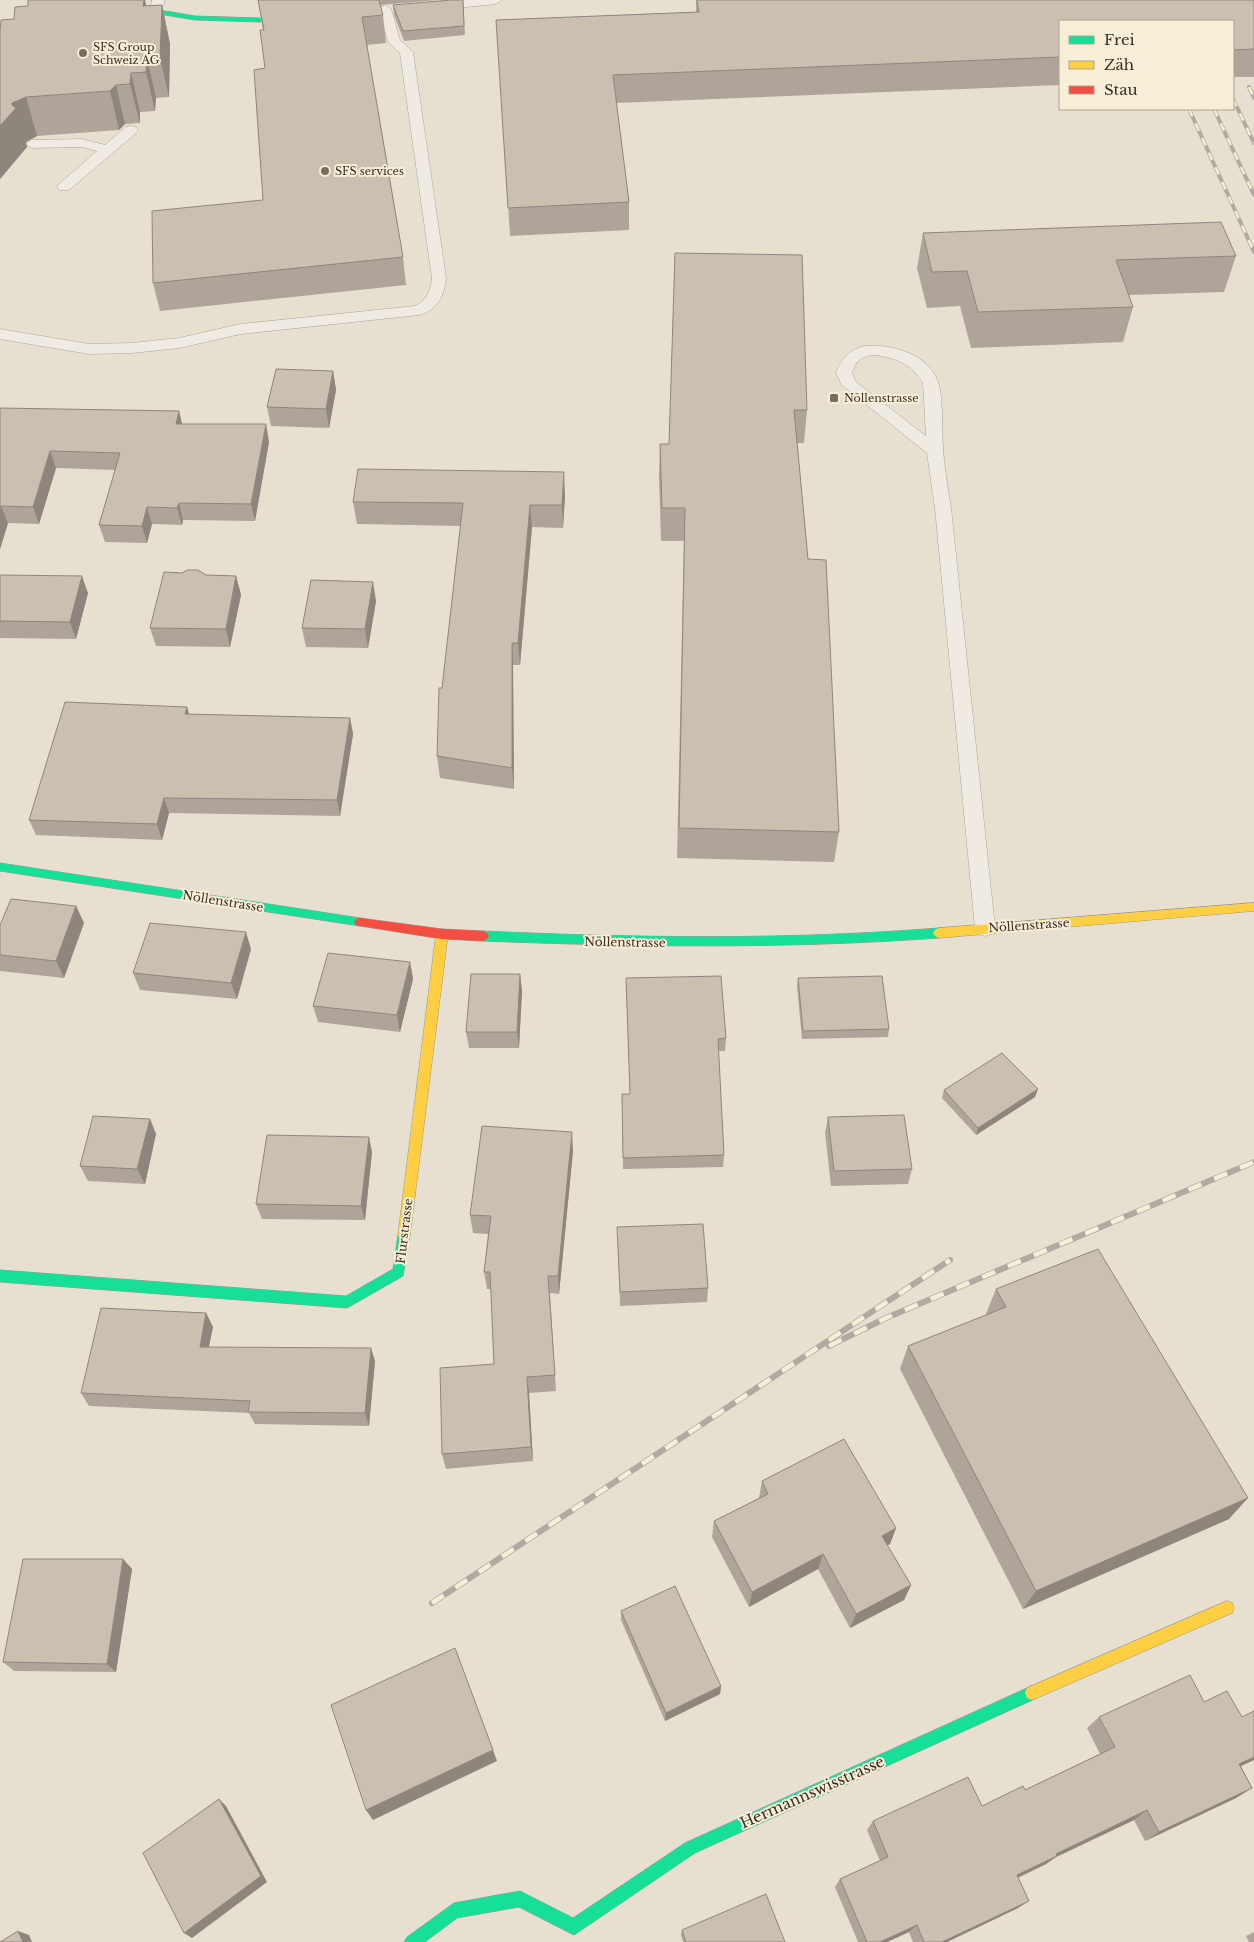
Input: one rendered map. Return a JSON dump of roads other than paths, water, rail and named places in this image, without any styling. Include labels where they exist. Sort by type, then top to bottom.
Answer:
[{"type":"street","points":[[87,0],[154,6],[196,20],[231,22],[264,20]]},
{"type":"street","name":"Nöllenstrasse","points":[[0,867],[442,934],[611,942],[756,942],[917,935],[1254,907]]},
{"type":"street","name":"Flurstrasse","points":[[0,1276],[347,1302],[399,1272],[442,934]]},
{"type":"street","name":"Hermannswisstrasse","points":[[412,1942],[454,1911],[520,1899],[574,1927],[690,1848],[992,1710],[1227,1608]]},
{"type":"lane","points":[[419,7],[496,0]]},
{"type":"lane","points":[[4,331],[89,349],[132,348],[179,343],[241,329],[419,310],[431,304],[437,294],[439,278],[406,52],[394,42],[380,9],[401,8]]},
{"type":"lane","points":[[64,187],[131,130]]},
{"type":"lane","points":[[32,144],[82,143],[108,150]]},
{"type":"lane","points":[[935,451],[850,385],[844,372],[848,361],[862,352],[881,350],[906,357],[922,370],[931,383],[935,451],[943,508],[985,928]]},
{"type":"railway","points":[[1249,87],[1254,98]]},
{"type":"railway","points":[[1234,101],[1254,143]]},
{"type":"railway","points":[[1189,110],[1254,252]]},
{"type":"railway","points":[[1214,110],[1254,195]]},
{"type":"railway","points":[[829,1346],[886,1318],[1254,1162]]},
{"type":"railway","points":[[432,1603],[950,1260]]},
{"type":"place","name":"SFS Group Schweiz AG","points":[[83,53]]},
{"type":"place","name":"SFS services","points":[[325,171]]},
{"type":"place","name":"Nöllenstrasse","points":[[834,398]]}]
